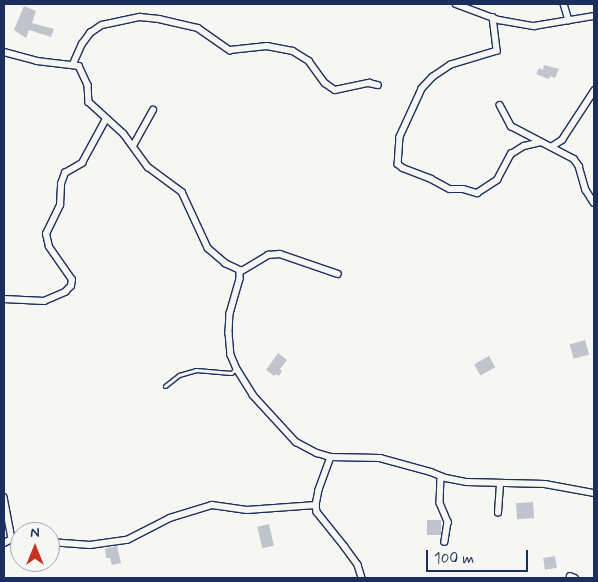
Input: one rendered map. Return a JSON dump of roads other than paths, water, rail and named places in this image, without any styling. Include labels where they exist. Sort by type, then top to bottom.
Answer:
[{"type":"street","points":[[456,4],[493,17],[534,26],[594,16]]},
{"type":"street","points":[[564,4],[568,20]]},
{"type":"street","points":[[493,17],[497,51],[451,65],[433,77],[422,89],[400,136],[398,164],[450,189],[463,188],[477,193],[497,180],[511,154],[524,146],[541,142]]},
{"type":"street","points":[[73,64],[82,44],[90,33],[102,25],[118,20],[149,18],[198,28],[230,50],[267,46],[293,51],[309,61],[325,83],[335,90],[369,83],[378,85]]},
{"type":"street","points":[[4,52],[37,61],[79,66],[88,85],[89,102],[124,134],[148,167],[182,192],[208,248],[214,256],[235,267],[240,272],[240,279],[230,313],[229,333],[231,355],[237,369],[253,395],[296,442],[316,454],[331,457],[380,458],[467,482],[545,484],[594,493]]},
{"type":"street","points":[[551,147],[562,140],[594,91]]},
{"type":"street","points":[[500,105],[511,126],[574,159],[579,166],[586,190],[594,203]]},
{"type":"street","points":[[133,146],[153,110]]},
{"type":"street","points":[[4,299],[44,302],[65,292],[72,286],[72,280],[49,247],[46,234],[60,205],[64,173],[82,162],[106,119]]},
{"type":"street","points":[[240,272],[268,255],[280,254],[338,274]]},
{"type":"street","points":[[331,457],[319,490],[316,505],[324,522],[358,565],[362,578]]},
{"type":"street","points":[[441,476],[440,503],[448,522],[446,542]]},
{"type":"street","points":[[498,513],[500,484]]},
{"type":"street","points":[[4,497],[10,528]]},
{"type":"street","points":[[60,543],[90,545],[127,540],[170,518],[212,505],[247,510],[316,505]]},
{"type":"lane","points":[[165,386],[179,375],[196,370],[231,373],[237,369]]}]
